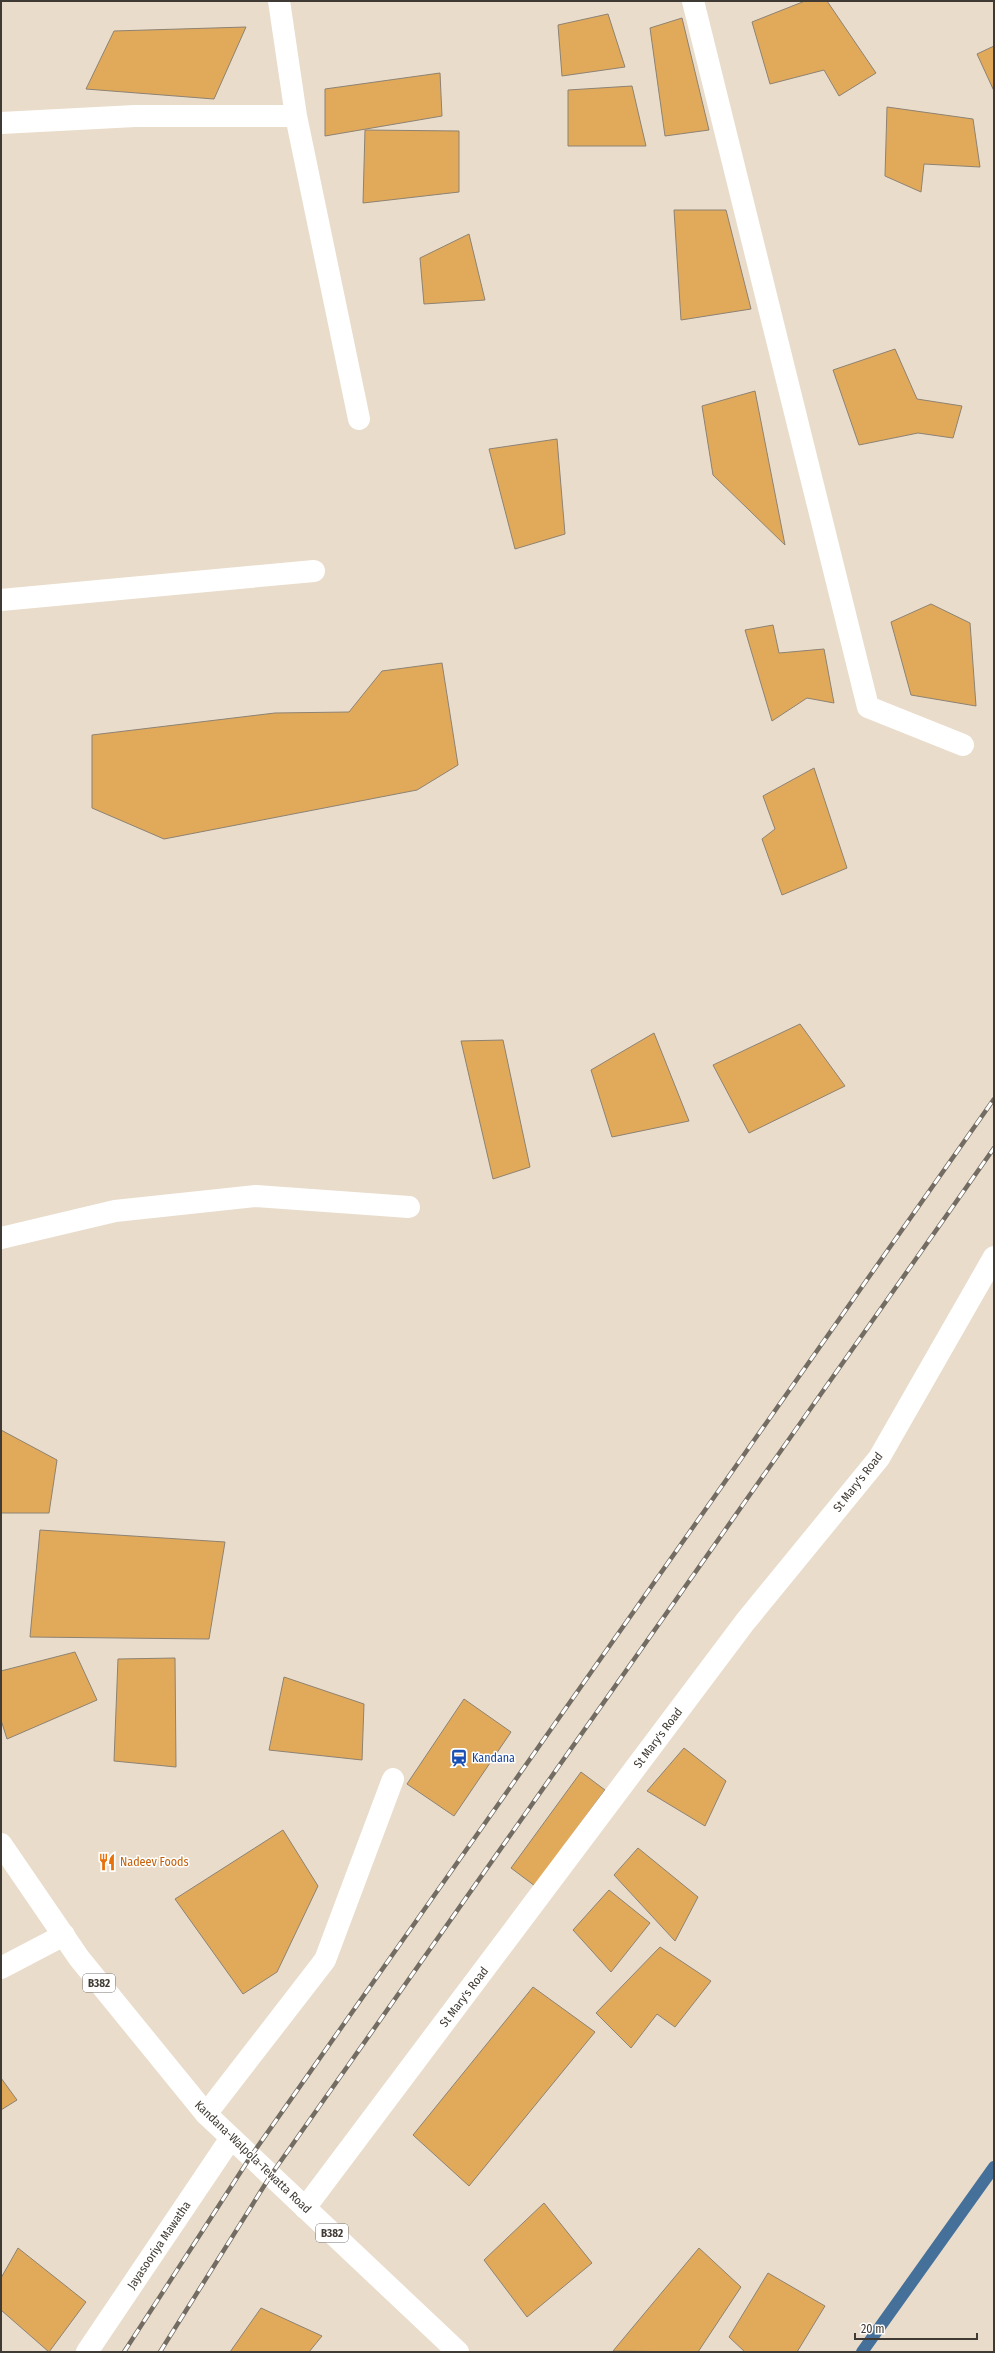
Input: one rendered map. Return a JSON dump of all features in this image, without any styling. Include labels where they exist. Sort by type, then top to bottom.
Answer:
[{"type":"street","points":[[279,1],[296,116],[359,419]]},
{"type":"street","points":[[694,1],[868,707],[963,744]]},
{"type":"street","points":[[1,123],[135,116],[296,116]]},
{"type":"street","points":[[1,600],[314,571]]},
{"type":"street","points":[[1,1238],[115,1211],[256,1196],[409,1207]]},
{"type":"street","name":"St Mary's Road","points":[[305,2208],[745,1622],[878,1458],[994,1257]]},
{"type":"street","points":[[206,2114],[325,1960],[393,1779]]},
{"type":"street","name":"Kandana-Walpola-Tewatta Road","points":[[1,1844],[79,1958],[206,2114],[458,2352]]},
{"type":"street","points":[[1,1968],[64,1934]]},
{"type":"street","name":"Jayasooriya Mawatha","points":[[87,2352],[231,2138]]},
{"type":"building","points":[[805,1],[827,1],[876,73],[839,96],[824,70],[770,84],[752,22]]},
{"type":"building","points":[[608,14],[625,67],[562,76],[558,25]]},
{"type":"building","points":[[682,18],[709,130],[665,136],[650,28]]},
{"type":"building","points":[[246,27],[214,99],[86,89],[114,31]]},
{"type":"building","points":[[994,46],[994,91],[977,54]]},
{"type":"building","points":[[440,73],[442,116],[325,136],[325,89]]},
{"type":"building","points":[[632,86],[646,146],[568,146],[568,90]]},
{"type":"building","points":[[887,107],[973,119],[980,167],[924,164],[921,192],[885,176]]},
{"type":"building","points":[[365,130],[459,131],[459,192],[363,203]]},
{"type":"building","points":[[674,210],[726,210],[751,309],[681,320]]},
{"type":"building","points":[[469,234],[485,300],[424,304],[420,258]]},
{"type":"building","points":[[895,349],[917,399],[962,406],[953,438],[918,433],[859,445],[833,370]]},
{"type":"building","points":[[755,391],[785,545],[713,475],[702,406]]},
{"type":"building","points":[[557,439],[565,534],[515,549],[489,449]]},
{"type":"building","points":[[931,604],[970,623],[976,706],[911,695],[891,622]]},
{"type":"building","points":[[773,625],[779,653],[824,649],[834,703],[807,698],[772,721],[745,630]]},
{"type":"building","points":[[442,663],[458,765],[417,790],[164,839],[92,808],[92,735],[275,713],[349,712],[382,671]]},
{"type":"building","points":[[814,768],[847,868],[782,895],[762,839],[775,829],[763,796]]},
{"type":"building","points":[[800,1024],[845,1086],[749,1133],[713,1065]]},
{"type":"building","points":[[654,1033],[689,1121],[612,1137],[591,1070]]},
{"type":"building","points":[[503,1040],[530,1167],[493,1179],[461,1041]]},
{"type":"building","points":[[1,1430],[57,1460],[49,1513],[1,1513]]},
{"type":"building","points":[[40,1530],[225,1542],[209,1639],[30,1637]]},
{"type":"building","points":[[75,1652],[97,1700],[7,1739],[1,1720],[1,1671]]},
{"type":"building","points":[[175,1658],[176,1767],[114,1761],[118,1659]]},
{"type":"building","points":[[284,1677],[364,1704],[362,1760],[269,1750]]},
{"type":"building","name":"Kandana","points":[[464,1699],[511,1732],[454,1816],[407,1784]]},
{"type":"building","points":[[684,1748],[726,1781],[705,1826],[647,1791]]},
{"type":"building","points":[[581,1772],[605,1790],[535,1886],[511,1868]]},
{"type":"building","points":[[283,1830],[318,1886],[277,1972],[243,1994],[175,1899]]},
{"type":"building","points":[[638,1848],[698,1897],[675,1941],[614,1875]]},
{"type":"building","points":[[609,1890],[650,1923],[611,1972],[573,1930]]},
{"type":"building","points":[[660,1947],[711,1981],[675,2027],[657,2014],[631,2048],[596,2013]]},
{"type":"building","points":[[533,1987],[595,2032],[469,2186],[413,2135]]},
{"type":"building","points":[[1,2078],[17,2100],[1,2110]]},
{"type":"building","points":[[544,2203],[592,2263],[527,2317],[484,2260]]},
{"type":"building","points":[[18,2248],[86,2302],[49,2352],[1,2310],[1,2278]]},
{"type":"building","points":[[699,2248],[741,2287],[698,2352],[613,2351]]},
{"type":"building","points":[[768,2273],[825,2306],[797,2352],[745,2352],[729,2337]]},
{"type":"building","points":[[261,2308],[322,2336],[309,2352],[230,2352]]},
{"type":"waterway","points":[[862,2352],[994,2167]]},
{"type":"railway","points":[[124,2352],[251,2156],[994,1099]]},
{"type":"railway","points":[[160,2352],[271,2175],[994,1148]]},
{"type":"place","name":"Kandana","points":[[459,1758]]},
{"type":"place","name":"Nadeev Foods","points":[[107,1862]]}]
